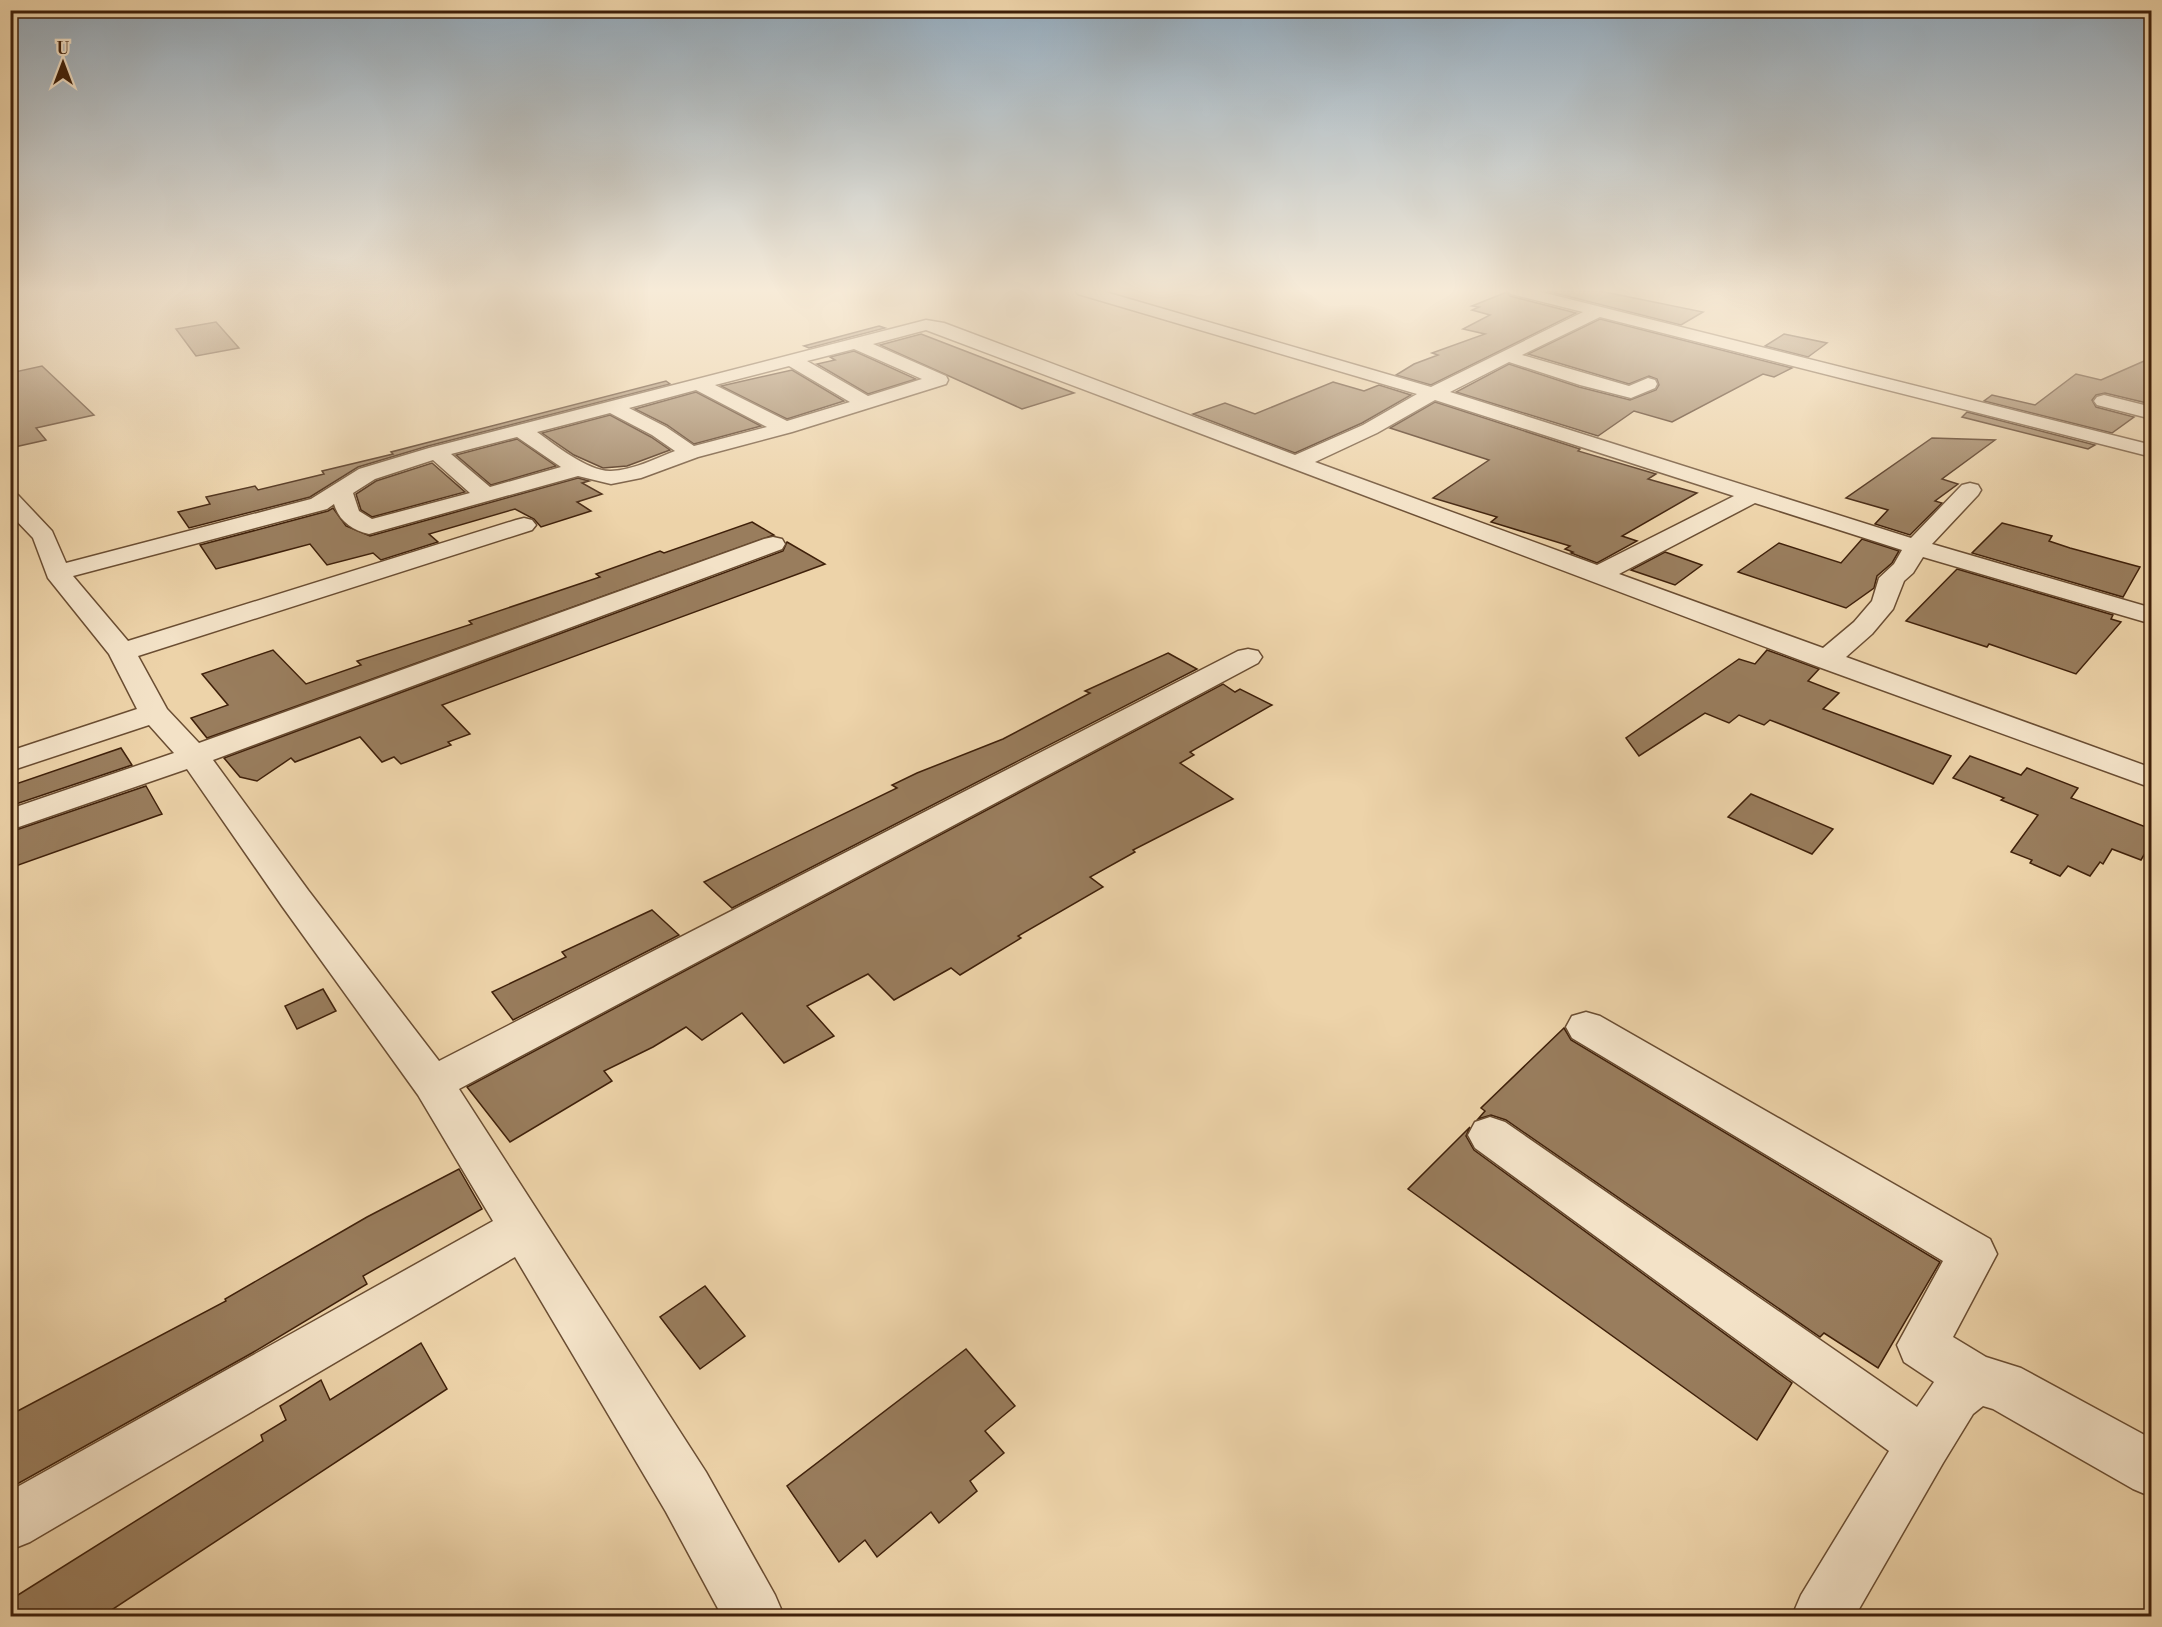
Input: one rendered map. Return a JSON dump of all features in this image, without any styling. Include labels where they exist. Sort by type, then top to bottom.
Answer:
[{"type":"street","points":[[57,573],[319,504],[378,469],[436,452],[771,367]]},
{"type":"street","points":[[804,367],[866,403]]},
{"type":"street","points":[[520,431],[581,468],[601,477],[618,476],[691,453],[785,428],[939,380],[910,367]]},
{"type":"street","points":[[1042,367],[2151,779]]},
{"type":"street","points":[[1344,367],[1433,393],[1916,547],[2151,616]]},
{"type":"street","points":[[1296,463],[1370,429],[1485,367]]},
{"type":"street","points":[[1542,367],[1631,392],[1648,384]]},
{"type":"street","points":[[1816,367],[2151,451]]},
{"type":"street","points":[[700,385],[785,428]]},
{"type":"street","points":[[2104,401],[2151,413]]},
{"type":"street","points":[[613,407],[659,431],[691,453]]},
{"type":"street","points":[[436,452],[486,495]]},
{"type":"street","points":[[341,491],[350,515],[375,534],[486,495],[581,468]]},
{"type":"street","points":[[1826,660],[1876,614],[1884,603],[1892,578],[1904,568],[1916,547],[1970,490]]},
{"type":"street","points":[[1599,574],[1753,495]]},
{"type":"street","points":[[10,500],[44,536],[57,573],[122,652],[154,713],[194,756],[295,898],[433,1083],[686,1492],[754,1617]]},
{"type":"street","points":[[122,652],[524,525]]},
{"type":"street","points":[[10,820],[194,756],[773,544]]},
{"type":"street","points":[[433,1083],[1248,657]]},
{"type":"street","points":[[10,762],[154,713]]},
{"type":"street","points":[[1586,1027],[1973,1254],[1922,1345],[1974,1379],[2003,1386],[2113,1446],[2151,1470]]},
{"type":"street","points":[[1490,1135],[1924,1444]]},
{"type":"street","points":[[10,1522],[522,1228]]},
{"type":"street","points":[[1822,1617],[1924,1444],[1955,1396],[1974,1379]]},
{"type":"building","points":[[43,367],[94,415],[36,428],[46,440],[10,448],[10,373]]},
{"type":"building","points":[[822,367],[889,367],[916,379],[868,394]]},
{"type":"building","points":[[929,367],[1006,367],[1074,393],[1022,409]]},
{"type":"building","points":[[1409,367],[1467,367],[1431,385],[1396,375]]},
{"type":"building","points":[[1503,367],[1518,367],[1579,387],[1630,400],[1656,390],[1659,385],[1657,379],[1649,376],[1629,384],[1572,367],[1792,368],[1774,377],[1763,374],[1672,422],[1634,411],[1598,436],[1456,392]]},
{"type":"building","points":[[2131,367],[2151,367],[2151,404],[2105,393],[2096,395],[2092,400],[2096,407],[2134,417],[2112,433],[1984,401],[1992,395],[2035,405],[2076,374],[2101,380]]},
{"type":"building","points":[[792,370],[844,401],[787,419],[721,386]]},
{"type":"building","points":[[666,381],[670,384],[428,446],[358,467],[310,497],[189,528],[178,512],[210,504],[206,497],[255,486],[258,490],[324,474],[322,471],[393,454],[391,452]]},
{"type":"building","points":[[1333,382],[1364,391],[1379,385],[1411,395],[1362,423],[1295,453],[1193,414],[1225,403],[1255,414]]},
{"type":"building","points":[[696,392],[761,426],[694,444],[667,425],[635,409]]},
{"type":"building","points":[[1435,402],[1580,449],[1578,451],[1656,474],[1648,479],[1697,493],[1622,536],[1637,541],[1597,563],[1565,549],[1570,546],[1491,522],[1497,517],[1433,498],[1489,460],[1390,428]]},
{"type":"building","points":[[1967,412],[2095,445],[2088,449],[1962,417]]},
{"type":"building","points":[[610,415],[670,450],[627,466],[603,468],[574,455],[542,433]]},
{"type":"building","points":[[1932,438],[1995,440],[1942,479],[1958,484],[1935,501],[1942,503],[1910,535],[1875,524],[1888,510],[1846,498]]},
{"type":"building","points":[[517,439],[556,466],[491,485],[456,455]]},
{"type":"building","points":[[432,463],[465,492],[372,517],[361,510],[356,494],[376,481]]},
{"type":"building","points":[[578,478],[589,481],[582,483],[602,494],[577,502],[591,511],[541,527],[534,519],[515,509],[429,534],[438,542],[381,560],[373,553],[327,565],[310,544],[216,569],[200,545],[333,508],[346,526],[370,536]]},
{"type":"building","points":[[752,522],[774,535],[207,738],[191,718],[228,705],[202,674],[273,650],[306,684],[361,665],[357,661],[472,624],[469,621],[600,577],[596,574]]},
{"type":"building","points":[[2002,523],[2052,536],[2049,541],[2070,548],[2140,567],[2123,597],[1972,553]]},
{"type":"building","points":[[1862,539],[1899,551],[1892,563],[1877,576],[1874,588],[1846,608],[1738,572],[1779,543],[1841,563]]},
{"type":"building","points":[[787,542],[825,564],[442,705],[470,734],[448,742],[451,745],[401,764],[394,757],[382,762],[360,737],[295,762],[291,758],[257,781],[240,777],[224,758],[783,551]]},
{"type":"building","points":[[1665,552],[1702,565],[1675,585],[1631,570]]},
{"type":"building","points":[[1957,569],[2113,615],[2111,619],[2121,622],[2076,674],[1989,644],[1987,647],[1906,621]]},
{"type":"building","points":[[1767,650],[1819,669],[1808,681],[1839,693],[1823,709],[1951,756],[1933,784],[1770,720],[1764,725],[1739,715],[1729,723],[1705,713],[1639,756],[1626,738],[1739,659],[1755,664]]},
{"type":"building","points":[[1168,653],[1197,669],[732,908],[704,882],[897,788],[892,785],[917,773],[1003,739],[1090,693],[1085,691]]},
{"type":"building","points":[[1223,684],[1235,692],[1240,689],[1272,705],[1190,752],[1194,755],[1180,763],[1233,799],[1133,850],[1135,852],[1090,877],[1103,887],[1018,936],[1021,938],[960,975],[951,968],[894,1000],[868,974],[807,1006],[834,1036],[784,1063],[742,1013],[702,1040],[686,1027],[653,1047],[604,1071],[612,1081],[510,1142],[467,1087]]},
{"type":"building","points":[[121,748],[132,765],[10,806],[10,786]]},
{"type":"building","points":[[1970,756],[2021,775],[2027,768],[2078,788],[2071,798],[2151,829],[2151,843],[2141,860],[2112,849],[2103,864],[2100,862],[2090,876],[2068,866],[2060,876],[2030,863],[2032,860],[2011,852],[2038,815],[2001,800],[2004,798],[1953,778]]},
{"type":"building","points":[[146,786],[162,814],[10,868],[10,832]]},
{"type":"building","points":[[1751,794],[1833,829],[1812,854],[1728,817]]},
{"type":"building","points":[[652,910],[679,935],[513,1020],[492,992],[566,957],[562,952]]},
{"type":"building","points":[[323,989],[336,1011],[297,1029],[285,1006]]},
{"type":"building","points":[[1564,1028],[1571,1040],[1940,1262],[1878,1368],[1824,1333],[1820,1337],[1506,1120],[1491,1115],[1478,1119],[1485,1111],[1481,1108]]},
{"type":"building","points":[[1470,1127],[1466,1136],[1474,1150],[1792,1383],[1757,1440],[1408,1189]]},
{"type":"building","points":[[459,1169],[482,1209],[363,1276],[367,1284],[252,1353],[10,1488],[10,1415],[226,1301],[225,1299],[367,1217]]},
{"type":"building","points":[[705,1286],[745,1336],[700,1369],[660,1317]]},
{"type":"building","points":[[421,1343],[447,1389],[101,1617],[10,1617],[10,1600],[263,1441],[261,1435],[286,1420],[280,1406],[321,1380],[330,1400]]},
{"type":"building","points":[[966,1349],[1015,1406],[985,1431],[1004,1453],[970,1481],[977,1491],[939,1523],[931,1512],[877,1557],[865,1540],[839,1562],[787,1486]]}]
